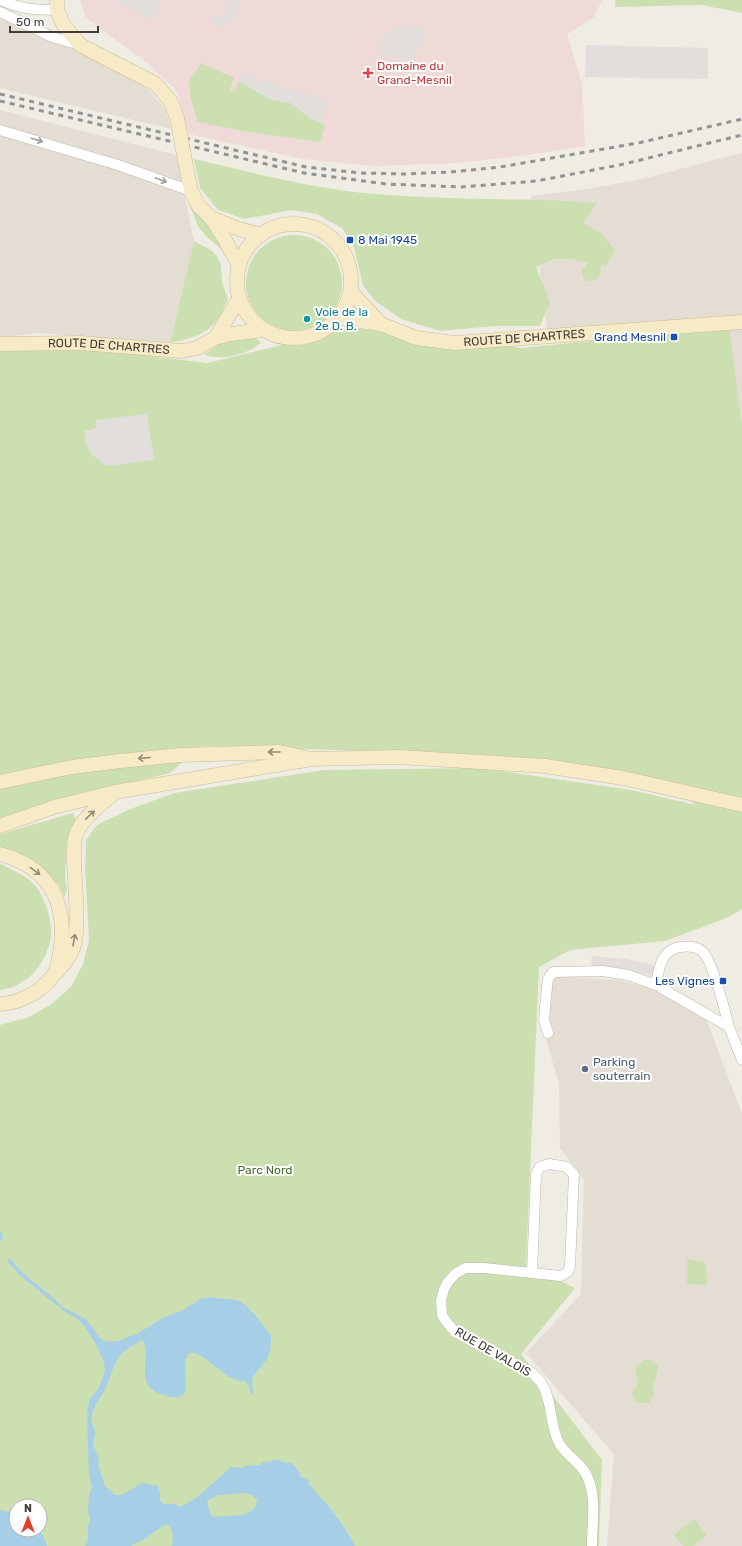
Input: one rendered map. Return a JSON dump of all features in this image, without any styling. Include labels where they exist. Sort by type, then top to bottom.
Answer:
[{"type":"main road","points":[[57,5],[63,24],[80,45],[156,84],[171,102],[177,118],[191,191],[198,205],[211,218],[224,238],[239,266]]},
{"type":"main road","points":[[211,218],[239,229],[261,235]]},
{"type":"main road","points":[[289,224],[304,225],[319,229],[332,237],[342,249],[349,262],[352,277],[351,292],[347,306],[339,318],[326,329],[310,337],[293,339],[275,336],[253,322],[245,311],[239,299],[237,283],[239,266],[247,248],[261,235],[274,227],[289,224]]},
{"type":"main road","name":"ROUTE DE CHARTRES","points":[[351,292],[382,324]]},
{"type":"main road","points":[[215,338],[239,299]]},
{"type":"main road","name":"ROUTE DE CHARTRES","points":[[339,318],[382,324],[416,338],[454,343],[742,322]]},
{"type":"main road","name":"ROUTE DE CHARTRES","points":[[0,344],[80,343],[182,351],[196,348],[215,338],[230,334],[264,330]]},
{"type":"main road","points":[[0,782],[72,767],[120,760],[181,755],[279,752],[312,759]]},
{"type":"main road","points":[[0,826],[54,807],[115,792],[312,759],[398,757],[545,766],[623,778],[742,805]]},
{"type":"main road","points":[[0,1004],[12,1003],[34,994],[47,984],[72,953],[76,936],[74,862],[77,830],[83,822],[115,792]]},
{"type":"main road","points":[[0,854],[27,866],[42,876],[52,889],[60,905],[63,937],[56,973]]},
{"type":"street","points":[[1,0],[13,6],[40,10],[57,5]]},
{"type":"street","points":[[0,12],[52,37],[80,45]]},
{"type":"street","points":[[0,130],[118,165],[191,191]]},
{"type":"street","points":[[656,985],[660,968],[666,953],[672,948],[689,946],[703,952],[710,962],[729,1027],[742,1060]]},
{"type":"street","points":[[548,1033],[544,1020],[548,979],[553,972],[562,971],[603,971],[628,975],[656,985],[729,1027]]},
{"type":"street","name":"RUE DE VALOIS","points":[[532,1273],[536,1174],[540,1168],[549,1164],[567,1166],[574,1175],[570,1266],[568,1272],[561,1276],[532,1273],[484,1268],[465,1268],[455,1274],[448,1282],[441,1300],[442,1314],[454,1332],[532,1373],[542,1383],[548,1397],[553,1428],[559,1444],[579,1464],[587,1476],[594,1499],[592,1546]]},
{"type":"shaded area","name":"Domaine du Grand-Mesnil","points":[[80,0],[602,0],[594,17],[567,34],[582,84],[585,146],[527,155],[457,163],[374,166],[303,159],[188,134],[182,107],[176,90],[145,61],[86,18]]},
{"type":"shaded area","points":[[116,0],[161,0],[152,21]]},
{"type":"shaded area","points":[[230,0],[241,0],[234,19],[223,27],[217,26],[208,21],[215,14],[223,17],[226,14]]},
{"type":"shaded area","points":[[0,11],[115,62],[152,93],[166,111],[171,129],[0,88]]},
{"type":"shaded area","points":[[411,26],[426,30],[424,38],[411,62],[379,52],[384,36],[396,27]]},
{"type":"shaded area","points":[[586,45],[708,48],[708,79],[585,77]]},
{"type":"shaded area","points":[[243,72],[286,89],[329,100],[321,123],[311,119],[291,103],[272,100],[239,82]]},
{"type":"shaded area","points":[[0,110],[176,155],[194,241],[170,343],[39,333],[0,337]]},
{"type":"shaded area","points":[[742,153],[742,421],[726,324],[548,337],[531,196],[587,189],[638,180]]},
{"type":"shaded area","points":[[147,414],[154,460],[107,466],[92,455],[85,442],[85,431],[96,428],[96,420]]},
{"type":"shaded area","points":[[592,956],[625,959],[656,965],[653,976],[624,969],[591,965]]},
{"type":"shaded area","points":[[545,975],[618,980],[649,988],[705,1016],[742,1114],[742,1546],[607,1546],[614,1454],[526,1353],[581,1294],[584,1180],[560,1148],[559,1084],[543,1028]]},
{"type":"green space","points":[[615,0],[742,0],[742,13],[702,5],[615,7]]},
{"type":"green space","points":[[201,63],[234,78],[230,90],[235,92],[239,81],[272,100],[291,103],[311,119],[325,125],[320,142],[248,132],[198,122],[191,99],[189,81]]},
{"type":"green space","points":[[194,159],[314,186],[363,193],[414,197],[545,200],[597,203],[583,223],[601,233],[615,250],[606,266],[600,265],[601,272],[597,278],[592,281],[587,281],[583,277],[582,270],[588,263],[571,259],[553,259],[536,267],[550,302],[540,326],[496,326],[440,331],[401,319],[374,300],[363,285],[354,247],[342,228],[317,214],[291,210],[245,219],[218,210],[200,188]]},
{"type":"green space","points":[[191,202],[216,231],[225,250],[222,250],[205,235],[198,226],[190,206]]},
{"type":"green space","points":[[294,235],[312,239],[321,243],[328,249],[334,256],[338,265],[342,283],[338,301],[334,310],[328,317],[321,323],[312,327],[294,331],[276,327],[267,323],[260,317],[254,310],[250,301],[246,283],[250,265],[254,256],[260,249],[267,243],[276,239]]},
{"type":"green space","points":[[194,241],[211,250],[217,256],[221,266],[222,283],[228,299],[218,319],[206,330],[200,334],[170,343]]},
{"type":"green space","name":"Parc Nord","points":[[729,327],[742,424],[742,909],[729,917],[665,941],[570,950],[539,967],[526,1265],[575,1288],[521,1354],[602,1460],[599,1546],[0,1546],[0,1025],[29,1017],[50,1005],[71,987],[83,964],[89,940],[85,865],[86,840],[97,825],[128,810],[174,793],[324,770],[480,768],[631,790],[696,805],[663,780],[399,752],[201,746],[170,773],[63,799],[0,818],[0,351],[84,348],[207,363],[352,328],[522,348]]},
{"type":"green space","points":[[249,337],[261,342],[250,350],[234,356],[217,357],[204,354],[224,341]]},
{"type":"green space","points":[[73,813],[76,820],[67,841],[65,879],[67,890],[64,897],[59,885],[42,869],[0,848],[0,834]]},
{"type":"green space","points":[[0,864],[15,871],[34,884],[42,896],[48,912],[51,935],[47,951],[38,967],[32,974],[18,985],[0,990]]},
{"type":"green space","points":[[687,1259],[706,1263],[707,1285],[687,1284]]},
{"type":"green space","points":[[645,1359],[651,1360],[657,1364],[658,1370],[653,1385],[654,1396],[648,1403],[637,1403],[632,1393],[638,1383],[635,1372],[636,1367]]},
{"type":"green space","points":[[694,1519],[707,1535],[693,1546],[684,1546],[674,1535]]},
{"type":"water","points":[[213,1297],[232,1299],[240,1302],[250,1309],[271,1335],[271,1346],[268,1356],[252,1379],[253,1394],[250,1391],[250,1386],[244,1381],[229,1377],[202,1356],[195,1353],[189,1353],[185,1368],[185,1392],[181,1396],[174,1397],[161,1394],[153,1390],[145,1378],[146,1355],[143,1341],[141,1340],[121,1354],[112,1370],[106,1388],[93,1411],[91,1420],[95,1433],[93,1445],[98,1457],[99,1469],[105,1486],[114,1495],[122,1495],[142,1483],[158,1486],[160,1500],[163,1504],[175,1504],[179,1507],[187,1504],[200,1495],[231,1467],[244,1468],[245,1466],[259,1465],[264,1462],[280,1460],[282,1462],[291,1463],[298,1470],[300,1476],[309,1481],[309,1485],[333,1512],[355,1546],[172,1546],[172,1531],[167,1524],[145,1539],[131,1546],[85,1546],[88,1540],[88,1526],[90,1518],[88,1513],[89,1494],[92,1487],[89,1476],[87,1412],[90,1399],[98,1389],[105,1370],[104,1362],[96,1344],[84,1326],[79,1320],[62,1310],[59,1305],[87,1320],[99,1337],[104,1341],[110,1342],[123,1340],[129,1336],[135,1335],[163,1318],[185,1309],[200,1299]],"holes":[[[247,1493],[258,1500],[256,1502],[257,1504],[253,1510],[243,1515],[212,1517],[207,1504],[208,1500],[218,1495]]]},
{"type":"water","points":[[0,1510],[8,1512],[8,1538],[44,1538],[47,1546],[0,1546]]},
{"type":"waterway","points":[[0,1233],[1,1239]]},
{"type":"waterway","points":[[9,1260],[21,1274],[59,1305]]},
{"type":"railway","points":[[0,94],[306,167],[360,173],[404,174],[450,172],[500,167],[638,143],[742,119]]},
{"type":"railway","points":[[0,101],[304,173],[386,184],[461,187],[537,181],[624,164],[742,135]]},
{"type":"place","name":"Domaine du Grand-Mesnil","points":[[368,73]]},
{"type":"place","name":"8 Mai 1945","points":[[350,240]]},
{"type":"place","name":"Voie de la 2e D. B.","points":[[307,319]]},
{"type":"place","name":"Grand Mesnil","points":[[674,337]]},
{"type":"place","name":"Les Vignes","points":[[723,981]]},
{"type":"place","name":"Parking souterrain","points":[[585,1069]]}]
